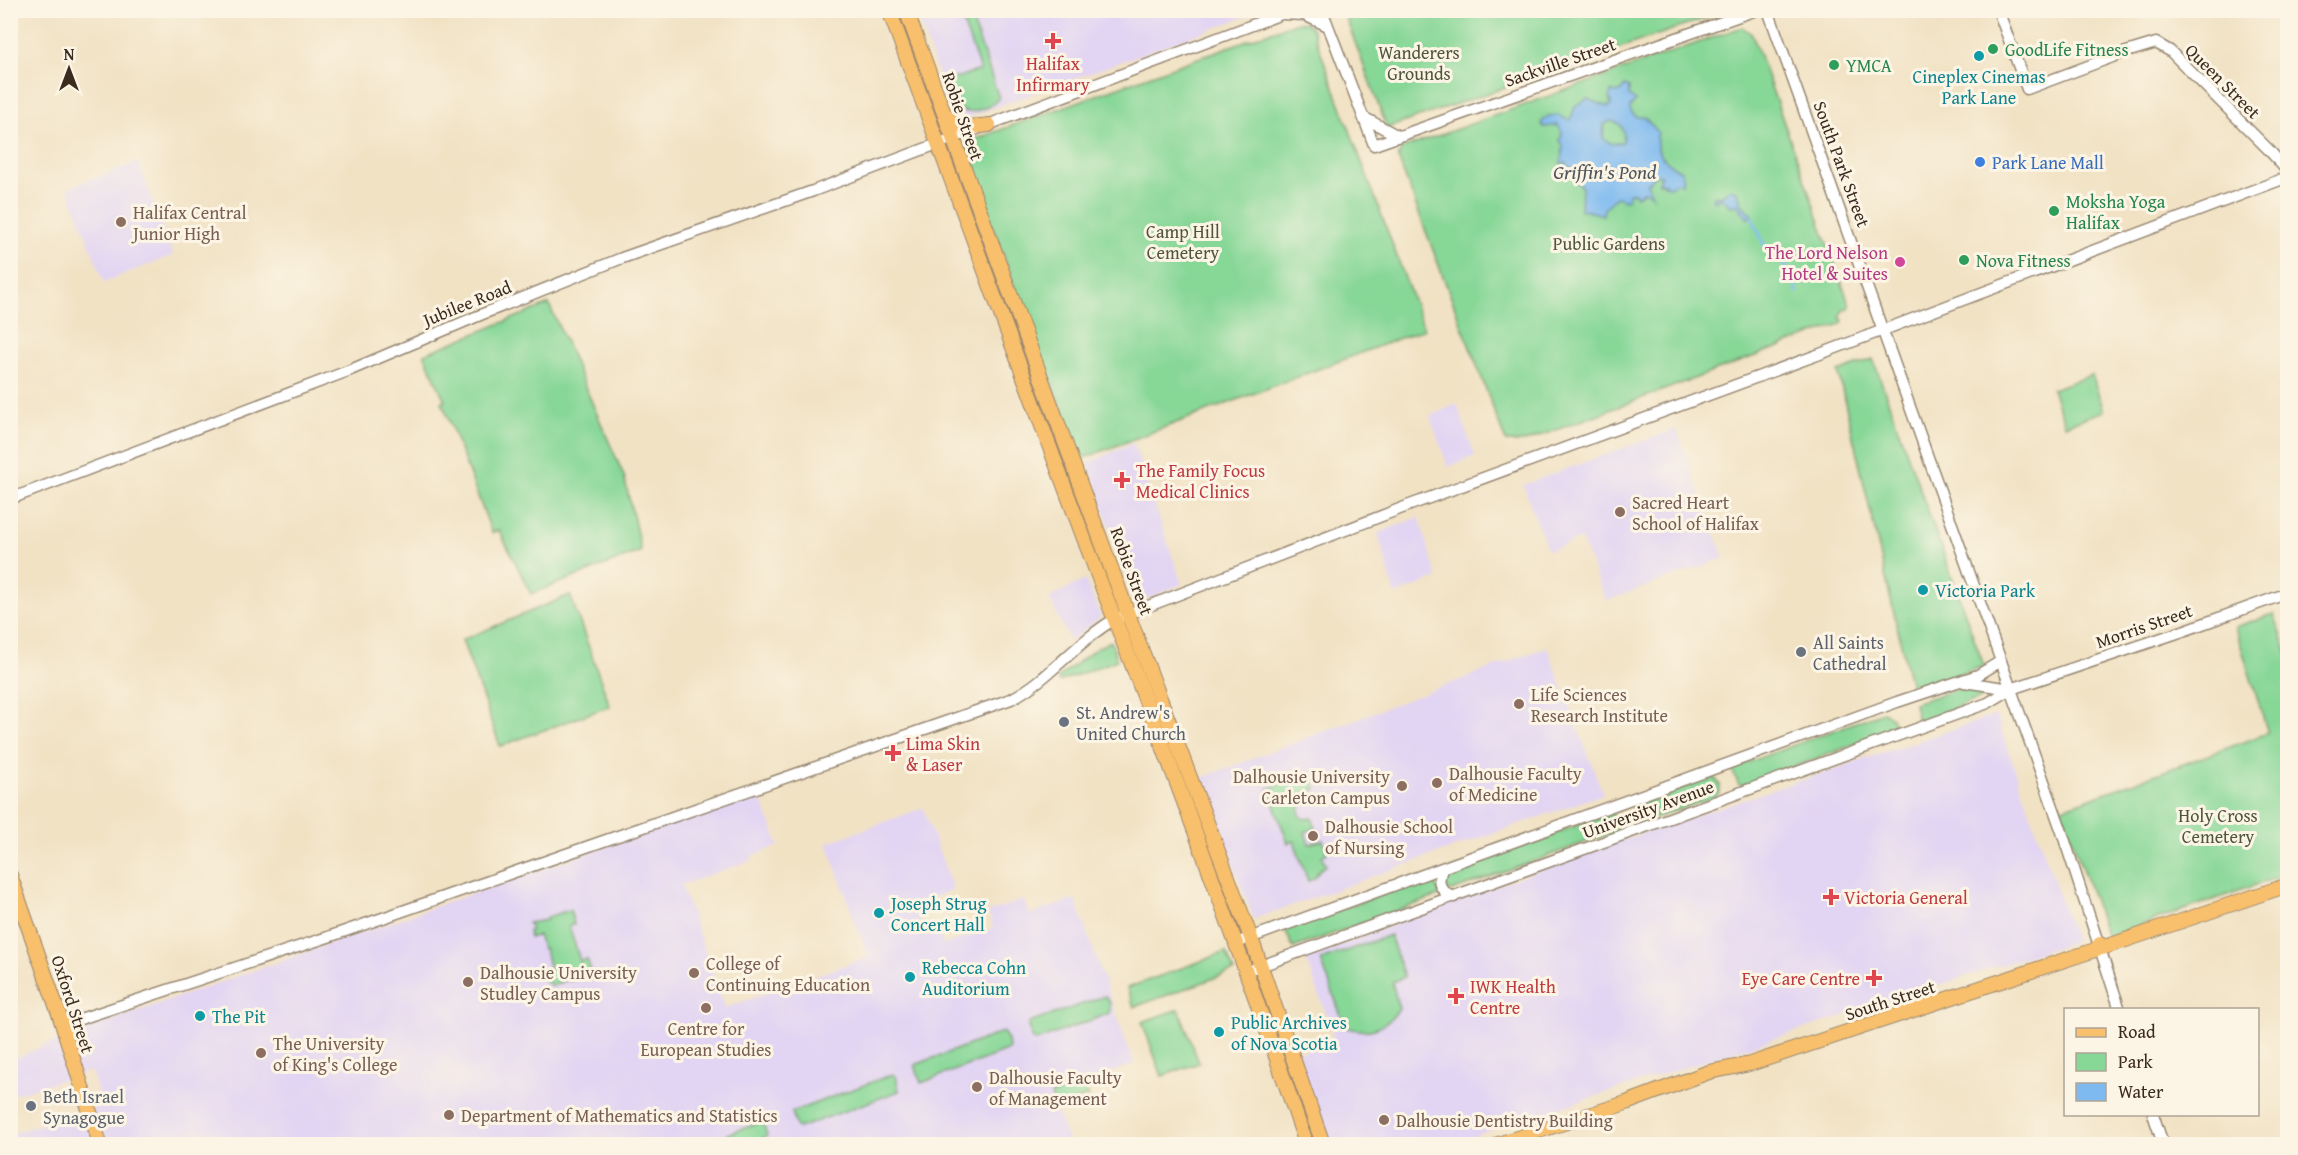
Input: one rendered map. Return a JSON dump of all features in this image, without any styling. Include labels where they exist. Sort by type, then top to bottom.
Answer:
[{"type":"main road","name":"Robie Street","points":[[889,10],[1121,616],[1251,938],[1323,1144]]},
{"type":"main road","name":"Robie Street","points":[[906,10],[1306,1144]]},
{"type":"main road","points":[[942,110],[950,120],[958,125],[968,127],[989,125]]},
{"type":"main road","name":"Oxford Street","points":[[10,875],[62,1024],[100,1144]]},
{"type":"main road","name":"South Street","points":[[1498,1144],[1626,1103],[1709,1072],[1750,1064],[1952,999],[2095,950],[2100,944],[2102,948],[2112,945],[2288,885]]},
{"type":"street","points":[[1322,10],[1363,117],[1398,136]]},
{"type":"street","name":"Sackville Street","points":[[1363,117],[1374,145],[1756,10]]},
{"type":"street","name":"South Park Street","points":[[1768,10],[2011,689],[2100,944],[2119,1008]]},
{"type":"street","name":"Queen Street","points":[[1998,10],[2027,89],[2156,43],[2164,46],[2238,118],[2288,172]]},
{"type":"street","name":"Jubilee Road","points":[[10,499],[348,371],[622,258],[813,191],[1288,12]]},
{"type":"street","points":[[1288,12],[1304,15],[1328,26]]},
{"type":"street","points":[[62,1024],[331,936],[1011,699],[1023,693],[1073,650],[1121,616],[1410,505],[2288,177]]},
{"type":"street","name":"Morris Street","points":[[2011,689],[2183,632],[2288,592]]},
{"type":"street","name":"University Avenue","points":[[1236,943],[1960,681],[1989,670],[2001,661]]},
{"type":"street","name":"University Avenue","points":[[1960,681],[2011,689]]},
{"type":"street","name":"University Avenue","points":[[1246,971],[1980,706],[2011,689]]},
{"type":"street","points":[[1443,868],[1439,876],[1439,886],[1444,893],[1454,897]]},
{"type":"street","points":[[2154,1116],[2163,1144]]},
{"type":"shaded area","name":"Halifax Infirmary","points":[[916,11],[1261,11],[968,117],[959,117],[951,111]]},
{"type":"shaded area","name":"Halifax Central Junior High","points":[[138,162],[173,255],[104,282],[68,188]]},
{"type":"shaded area","points":[[1457,404],[1475,456],[1448,467],[1430,416]]},
{"type":"shaded area","name":"Sacred Heart School of Halifax","points":[[1676,429],[1724,558],[1606,601],[1581,539],[1548,551],[1523,485]]},
{"type":"shaded area","points":[[1133,443],[1182,584],[1136,603],[1088,463]]},
{"type":"shaded area","points":[[1419,517],[1437,578],[1395,595],[1378,533]]},
{"type":"shaded area","points":[[1085,580],[1101,617],[1070,641],[1049,598]]},
{"type":"shaded area","name":"Dalhousie University Carleton Campus","points":[[1547,647],[1603,794],[1254,919],[1201,778]]},
{"type":"shaded area","name":"Victoria General","points":[[1996,715],[2075,941],[1448,1144],[1328,1144],[1296,1053],[1328,1043],[1333,1034],[1306,958],[1587,852]]},
{"type":"shaded area","name":"Dalhousie University Studley Campus","points":[[759,793],[779,846],[751,856],[752,860],[681,885],[725,1008],[868,957],[827,843],[923,808],[953,890],[913,904],[925,936],[938,931],[943,945],[993,928],[988,912],[1024,900],[1029,915],[1075,899],[1134,1064],[1051,1095],[1069,1144],[11,1144],[11,1134],[102,1106],[91,1071],[15,1094],[11,1084],[10,1061],[62,1038]]},
{"type":"green space","name":"Wanderers Grounds","points":[[1343,10],[1727,11],[1387,128]]},
{"type":"green space","points":[[959,11],[969,11],[999,98],[988,107],[971,112],[964,112],[956,106],[947,81],[980,70]]},
{"type":"green space","name":"Camp Hill Cemetery","points":[[1297,22],[1306,23],[1312,29],[1424,329],[1081,459],[1018,296],[966,145],[970,141]]},
{"type":"green space","name":"Public Gardens","points":[[1742,27],[1752,34],[1850,306],[1848,310],[1844,308],[1840,318],[1843,320],[1841,324],[1524,442],[1506,442],[1398,158],[1401,149]]},
{"type":"green space","points":[[549,304],[624,476],[641,551],[531,594],[499,530],[492,533],[442,402],[445,401],[424,354]]},
{"type":"green space","name":"Victoria Park","points":[[1873,359],[1984,666],[1912,691],[1838,372]]},
{"type":"green space","points":[[2092,375],[2104,411],[2065,425],[2052,389]]},
{"type":"green space","points":[[570,595],[610,706],[500,746],[462,640]]},
{"type":"green space","name":"Holy Cross Cemetery","points":[[2274,614],[2288,654],[2287,874],[2107,937],[2061,809],[2268,733],[2235,627]]},
{"type":"green space","points":[[1111,641],[1117,660],[1059,682],[1058,678],[1097,648]]},
{"type":"green space","points":[[1961,688],[1992,694],[1918,722],[1914,703]]},
{"type":"green space","points":[[1883,712],[1892,719],[1893,730],[1742,786],[1739,785],[1733,772],[1735,767]]},
{"type":"green space","points":[[1310,772],[1316,789],[1299,796],[1302,805],[1299,811],[1301,817],[1312,818],[1316,828],[1305,832],[1309,844],[1323,840],[1327,853],[1322,856],[1326,866],[1320,869],[1315,878],[1308,881],[1294,841],[1288,843],[1268,789]]},
{"type":"green space","points":[[1708,777],[1715,778],[1720,785],[1720,792],[1715,797],[1638,823],[1634,805]]},
{"type":"green space","points":[[1611,813],[1619,827],[1614,832],[1448,891],[1442,876],[1444,873]]},
{"type":"green space","points":[[1434,876],[1434,882],[1441,895],[1293,948],[1285,929]]},
{"type":"green space","points":[[570,910],[574,924],[569,926],[580,961],[587,959],[592,973],[569,981],[568,979],[551,987],[544,978],[551,975],[545,949],[538,935],[530,938],[528,931],[531,930],[528,923],[547,920],[547,917]]},
{"type":"green space","points":[[1390,935],[1404,977],[1392,982],[1399,1009],[1382,1026],[1376,1028],[1362,1030],[1345,1027],[1321,960]]},
{"type":"green space","points":[[1226,952],[1234,971],[1134,1007],[1127,988]]},
{"type":"green space","points":[[1105,996],[1110,1003],[1110,1013],[1036,1041],[1033,1040],[1029,1023]]},
{"type":"green space","points":[[1179,1009],[1199,1063],[1162,1076],[1142,1022]]},
{"type":"green space","points":[[1003,1032],[1008,1040],[1009,1050],[921,1083],[915,1065]]},
{"type":"green space","points":[[893,1074],[896,1076],[899,1091],[799,1128],[796,1127],[792,1112]]},
{"type":"green space","points":[[1083,1083],[1088,1096],[1055,1108],[1051,1095]]},
{"type":"green space","points":[[763,1123],[767,1135],[763,1139],[748,1144],[726,1144],[724,1139],[727,1134]]},
{"type":"water","name":"Griffin's Pond","points":[[1625,86],[1629,88],[1629,96],[1636,101],[1630,107],[1631,112],[1636,117],[1644,117],[1658,132],[1658,151],[1665,160],[1681,171],[1684,179],[1682,184],[1676,182],[1671,187],[1659,183],[1661,175],[1655,175],[1647,183],[1653,197],[1645,191],[1637,196],[1635,193],[1629,193],[1627,200],[1616,197],[1604,209],[1603,215],[1581,210],[1582,187],[1575,180],[1577,171],[1572,167],[1570,170],[1566,162],[1561,165],[1562,133],[1558,125],[1544,127],[1541,123],[1548,116],[1558,115],[1568,120],[1575,107],[1587,99],[1609,107],[1611,104],[1609,97],[1612,91],[1620,92]],"holes":[[[1611,121],[1620,124],[1624,133],[1623,142],[1612,144],[1603,138],[1604,124]]]},
{"type":"water","points":[[1729,189],[1737,192],[1742,204],[1752,217],[1747,218],[1738,205],[1730,206],[1718,197],[1716,202],[1712,200],[1714,196],[1723,195]]},
{"type":"waterway","points":[[1752,217],[1766,249],[1777,256],[1795,278],[1797,292]]},
{"type":"place","name":"Halifax Infirmary","points":[[1053,41]]},
{"type":"place","name":"GoodLife Fitness","points":[[1993,49]]},
{"type":"place","name":"Cineplex Cinemas Park Lane","points":[[1979,56]]},
{"type":"place","name":"YMCA","points":[[1834,65]]},
{"type":"place","name":"Park Lane Mall","points":[[1980,162]]},
{"type":"place","name":"Moksha Yoga Halifax","points":[[2054,211]]},
{"type":"place","name":"Halifax Central Junior High","points":[[121,222]]},
{"type":"place","name":"Nova Fitness","points":[[1964,260]]},
{"type":"place","name":"The Lord Nelson Hotel & Suites","points":[[1900,262]]},
{"type":"place","name":"The Family Focus Medical Clinics","points":[[1122,480]]},
{"type":"place","name":"Sacred Heart School of Halifax","points":[[1620,512]]},
{"type":"place","name":"Victoria Park","points":[[1923,590]]},
{"type":"place","name":"All Saints Cathedral","points":[[1801,652]]},
{"type":"place","name":"Life Sciences Research Institute","points":[[1519,704]]},
{"type":"place","name":"St. Andrew's United Church","points":[[1064,722]]},
{"type":"place","name":"Lima Skin & Laser","points":[[893,753]]},
{"type":"place","name":"Dalhousie Faculty of Medicine","points":[[1437,783]]},
{"type":"place","name":"Dalhousie University Carleton Campus","points":[[1402,786]]},
{"type":"place","name":"Dalhousie School of Nursing","points":[[1313,836]]},
{"type":"place","name":"Victoria General","points":[[1831,897]]},
{"type":"place","name":"Joseph Strug Concert Hall","points":[[879,913]]},
{"type":"place","name":"College of Continuing Education","points":[[694,973]]},
{"type":"place","name":"Rebecca Cohn Auditorium","points":[[910,977]]},
{"type":"place","name":"Eye Care Centre","points":[[1874,978]]},
{"type":"place","name":"Dalhousie University Studley Campus","points":[[468,982]]},
{"type":"place","name":"IWK Health Centre","points":[[1456,996]]},
{"type":"place","name":"Centre for European Studies","points":[[706,1008]]},
{"type":"place","name":"The Pit","points":[[200,1016]]},
{"type":"place","name":"Public Archives of Nova Scotia","points":[[1219,1032]]},
{"type":"place","name":"The University of King's College","points":[[261,1053]]},
{"type":"place","name":"Dalhousie Faculty of Management","points":[[977,1087]]},
{"type":"place","name":"Beth Israel Synagogue","points":[[31,1106]]},
{"type":"place","name":"Department of Mathematics and Statistics","points":[[449,1115]]},
{"type":"place","name":"Dalhousie Dentistry Building","points":[[1384,1120]]}]
